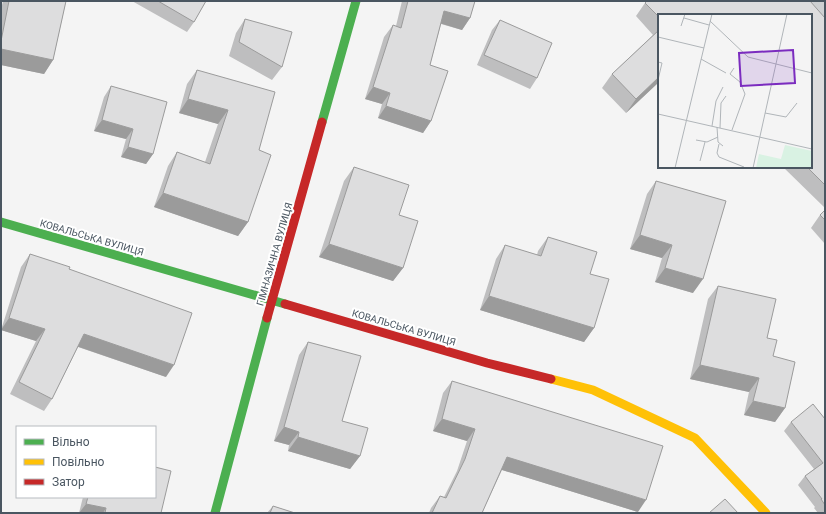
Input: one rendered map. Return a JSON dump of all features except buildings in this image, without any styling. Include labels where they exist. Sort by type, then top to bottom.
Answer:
[{"type":"street","name":"ГІМНАЗИЧНА ВУЛИЦЯ","points":[[215,513],[272,299],[356,1]]},
{"type":"street","name":"КОВАЛЬСЬКА ВУЛИЦЯ","points":[[1,222],[272,299],[488,363],[593,390],[695,438],[766,513]]},
{"type":"lane","points":[[817,1],[825,16]]},
{"type":"traffic: fast","points":[[322,122],[356,1]]},
{"type":"traffic: fast","points":[[1,222],[285,304]]},
{"type":"traffic: fast","points":[[215,513],[267,318]]},
{"type":"traffic: slow","points":[[551,379],[593,390],[695,438],[766,513]]},
{"type":"traffic: jam","points":[[267,318],[322,122]]},
{"type":"traffic: jam","points":[[285,304],[487,363],[551,379]]}]
